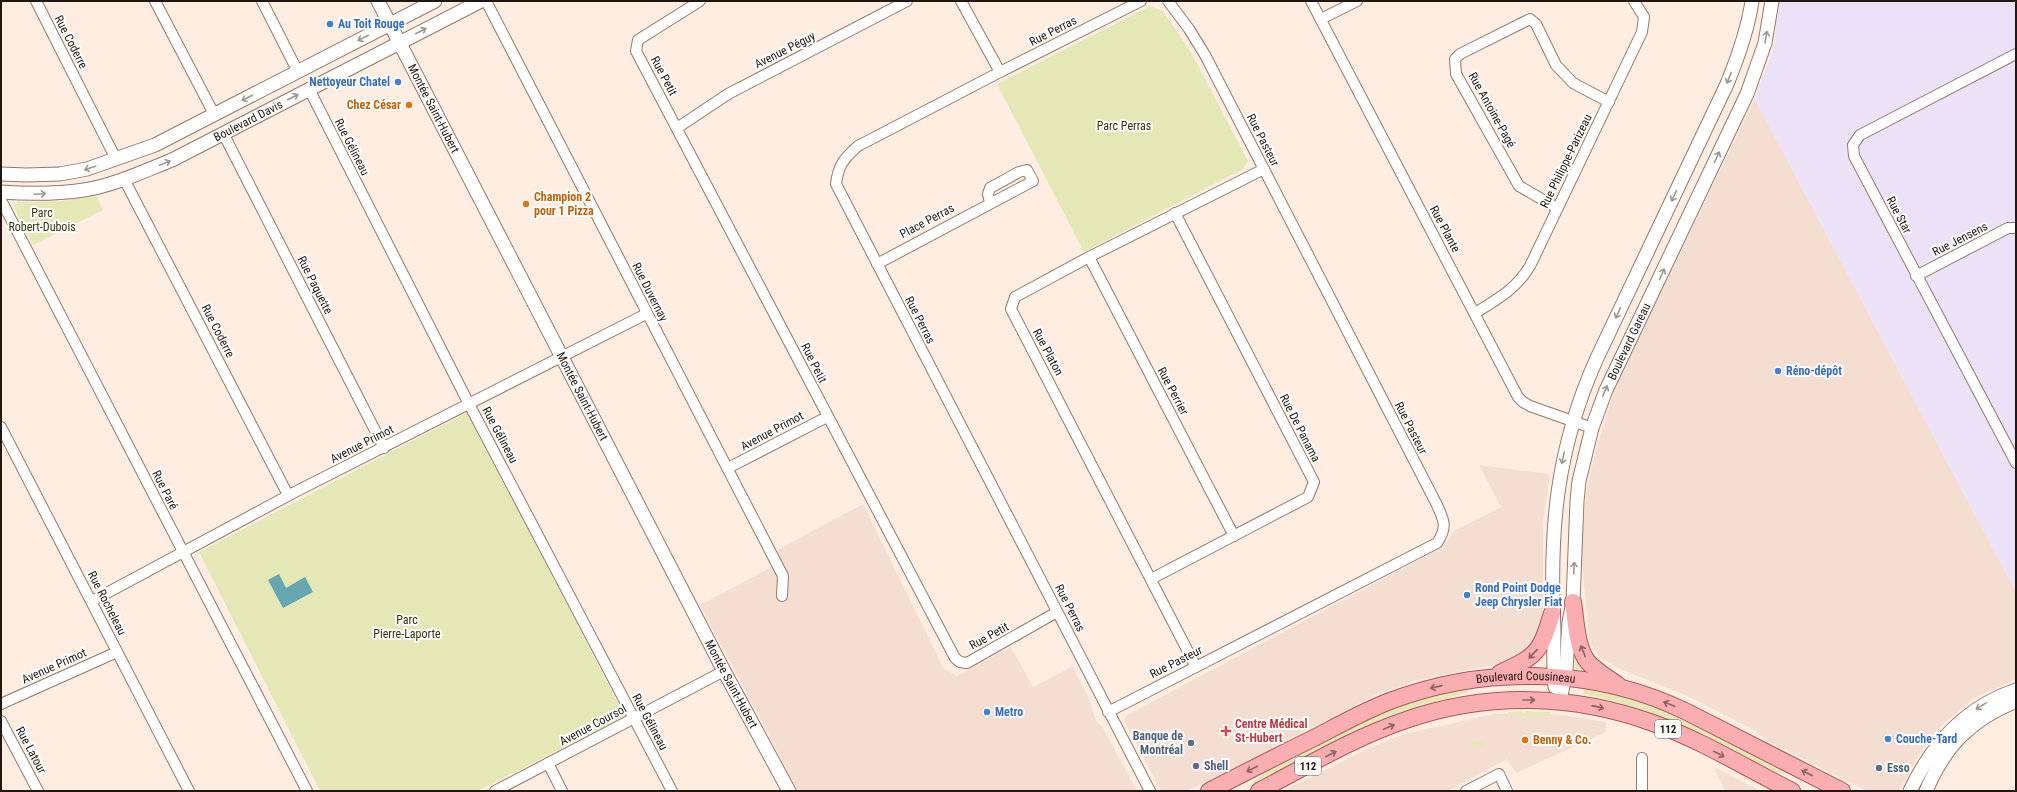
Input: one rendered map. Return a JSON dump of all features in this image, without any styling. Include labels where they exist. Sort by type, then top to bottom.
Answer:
[{"type":"main road","points":[[1573,602],[1580,645],[1586,659],[1622,688]]},
{"type":"main road","points":[[1490,678],[1523,663],[1534,653],[1544,639],[1552,613]]},
{"type":"main road","name":"Boulevard Cousineau","points":[[1209,791],[1352,718],[1390,701],[1451,684],[1490,678],[1517,676],[1559,678],[1622,688],[1681,709],[1842,791]]},
{"type":"main road","name":"Boulevard Cousineau","points":[[1259,791],[1373,734],[1407,720],[1472,704],[1515,700],[1558,700],[1598,707],[1654,723],[1688,738],[1792,791]]},
{"type":"street","name":"Rue Coderre","points":[[36,1],[116,159]]},
{"type":"street","points":[[155,1],[214,114]]},
{"type":"street","points":[[262,1],[298,72]]},
{"type":"street","name":"Montée Saint-Hubert","points":[[378,1],[724,671],[789,791]]},
{"type":"street","name":"Boulevard Davis","points":[[1,174],[26,176],[60,174],[87,169],[155,145],[434,1]]},
{"type":"street","name":"Boulevard Davis","points":[[1,192],[35,194],[86,190],[124,179],[172,160],[481,1]]},
{"type":"street","name":"Rue Duvernay","points":[[486,1],[646,314],[728,468],[783,576],[782,596]]},
{"type":"street","name":"Rue Petit","points":[[700,1],[638,40],[636,51],[955,658],[960,662],[967,663],[1058,612]]},
{"type":"street","name":"Avenue Péguy","points":[[677,128],[728,94],[908,1]]},
{"type":"street","points":[[961,1],[1000,72]]},
{"type":"street","name":"Rue Perras","points":[[1141,1],[858,146],[844,157],[837,170],[836,184],[1150,791]]},
{"type":"street","name":"Rue Pasteur","points":[[1108,712],[1437,543],[1443,535],[1444,526],[1436,503],[1264,169],[1204,55],[1189,29],[1168,1]]},
{"type":"street","name":"Rue Plante","points":[[1311,1],[1518,397],[1522,402],[1530,406],[1592,428]]},
{"type":"street","points":[[1320,19],[1357,1]]},
{"type":"street","name":"Rue Philippe-Parizeau","points":[[1475,313],[1504,295],[1521,281],[1530,266],[1642,32],[1644,17],[1634,1]]},
{"type":"street","name":"Boulevard Gareau","points":[[1559,678],[1552,613],[1556,499],[1564,451],[1582,392],[1597,358],[1727,84],[1739,54],[1750,18],[1752,1]]},
{"type":"street","name":"Boulevard Gareau","points":[[1558,700],[1559,678],[1573,602],[1577,501],[1584,460],[1592,428],[1606,390],[1747,94],[1765,43],[1772,1]]},
{"type":"street","name":"Rue Antoine-Pagé","points":[[1557,208],[1519,186],[1456,74],[1455,59],[1460,54],[1530,19],[1536,24],[1556,64],[1573,83],[1609,102]]},
{"type":"street","name":"Rue Star","points":[[2016,54],[1860,135],[1853,145],[1854,156],[2016,463]]},
{"type":"street","points":[[320,60],[330,78]]},
{"type":"street","name":"Rue Gélineau","points":[[308,89],[469,404],[672,791]]},
{"type":"street","name":"Rue Paquette","points":[[223,133],[384,448]]},
{"type":"street","name":"Rue Platon","points":[[1196,667],[1011,309],[1016,297],[1089,257],[1264,169]]},
{"type":"street","name":"Rue Coderre","points":[[124,179],[288,495]]},
{"type":"street","name":"Rue Paré","points":[[1,200],[307,791]]},
{"type":"street","name":"Place Perras","points":[[877,264],[990,202]]},
{"type":"street","name":"Rue De Panama","points":[[1151,578],[1308,497],[1314,482],[1175,213]]},
{"type":"street","name":"Rue Jensens","points":[[1916,276],[2008,228],[2016,228]]},
{"type":"street","name":"Rue Perrier","points":[[1089,257],[1234,536]]},
{"type":"street","name":"Avenue Primot","points":[[92,601],[288,495],[384,448],[646,314]]},
{"type":"street","name":"Avenue Primot","points":[[728,468],[827,416]]},
{"type":"street","name":"Rue Rocheleau","points":[[1,427],[189,791]]},
{"type":"street","name":"Avenue Primot","points":[[1,704],[117,652]]},
{"type":"street","name":"Avenue Coursol","points":[[495,791],[724,671]]},
{"type":"street","points":[[1910,791],[1928,757],[1956,725],[1983,705],[2016,690]]},
{"type":"street","points":[[1926,791],[1943,756],[1960,737],[1986,716],[2016,701]]},
{"type":"street","name":"Rue Latour","points":[[1,721],[38,791]]},
{"type":"street","points":[[1642,758],[1642,791]]},
{"type":"street","points":[[548,764],[562,791]]},
{"type":"street","points":[[1466,791],[1499,774],[1507,791]]},
{"type":"shaded area","points":[[1777,1],[2016,1],[2016,592],[1755,99],[1775,44]]},
{"type":"shaded area","points":[[1755,99],[2016,592],[2016,679],[1974,698],[1939,728],[1926,743],[1899,791],[1867,791],[1766,740],[1752,729],[1692,698],[1618,668],[1599,657],[1590,643],[1581,556],[1586,493],[1596,449],[1618,379]]},
{"type":"shaded area","points":[[1479,465],[1550,474],[1543,522],[1543,609],[1536,639],[1523,654],[1507,662],[1417,680],[1378,694],[1187,791],[1161,791],[1124,720],[1127,715],[1443,547],[1455,530],[1501,507]]},
{"type":"shaded area","points":[[863,504],[944,669],[957,676],[1011,647],[1033,687],[1073,666],[1089,699],[1097,723],[1102,726],[1137,791],[798,791],[700,605],[770,568],[779,549]]},
{"type":"shaded area","points":[[1541,713],[1606,722],[1606,732],[1516,773],[1507,759],[1448,791],[1283,791],[1369,748],[1404,734],[1494,714]]},
{"type":"shaded area","points":[[1714,767],[1761,791],[1725,791]]},
{"type":"green space","name":"Parc Perras","points":[[1150,6],[1163,11],[1192,54],[1248,161],[1243,169],[1084,252],[997,84]]},
{"type":"green space","name":"Parc Robert-Dubois","points":[[96,196],[103,210],[33,245],[15,209],[15,204],[19,202],[61,201]]},
{"type":"green space","name":"Parc Pierre-Laporte","points":[[468,412],[625,717],[477,791],[320,791],[199,552]]},
{"type":"green space","points":[[1575,651],[1592,672],[1575,669]]},
{"type":"green space","points":[[1463,689],[1467,689],[1468,692],[1391,715],[1246,788],[1274,766],[1379,714],[1380,715],[1387,710],[1406,702],[1460,690],[1463,691]]},
{"type":"green space","points":[[1584,689],[1611,694],[1664,711],[1739,746],[1788,772],[1787,775],[1776,772],[1659,716],[1635,707],[1583,694]]},
{"type":"green space","points":[[1523,711],[1523,716],[1509,715],[1508,712]]},
{"type":"green space","points":[[1525,711],[1552,712],[1546,716],[1526,716]]},
{"type":"green space","points":[[1483,741],[1484,745],[1472,749],[1471,744]]},
{"type":"water","points":[[279,574],[286,588],[305,577],[313,592],[283,608],[268,580]]},
{"type":"place","name":"Au Toit Rouge","points":[[330,24]]},
{"type":"place","name":"Nettoyeur Chatel","points":[[398,82]]},
{"type":"place","name":"Chez César","points":[[409,105]]},
{"type":"place","name":"Champion 2 pour 1 Pizza","points":[[526,204]]},
{"type":"place","name":"Réno-dépôt","points":[[1778,371]]},
{"type":"place","name":"Rond Point Dodge Jeep Chrysler Fiat","points":[[1467,595]]},
{"type":"place","name":"Metro","points":[[987,712]]},
{"type":"place","name":"Centre Médical St-Hubert","points":[[1226,731]]},
{"type":"place","name":"Couche-Tard","points":[[1888,739]]},
{"type":"place","name":"Benny & Co.","points":[[1525,740]]},
{"type":"place","name":"Banque de Montréal","points":[[1191,743]]},
{"type":"place","name":"Shell","points":[[1196,766]]},
{"type":"place","name":"Esso","points":[[1879,768]]}]
